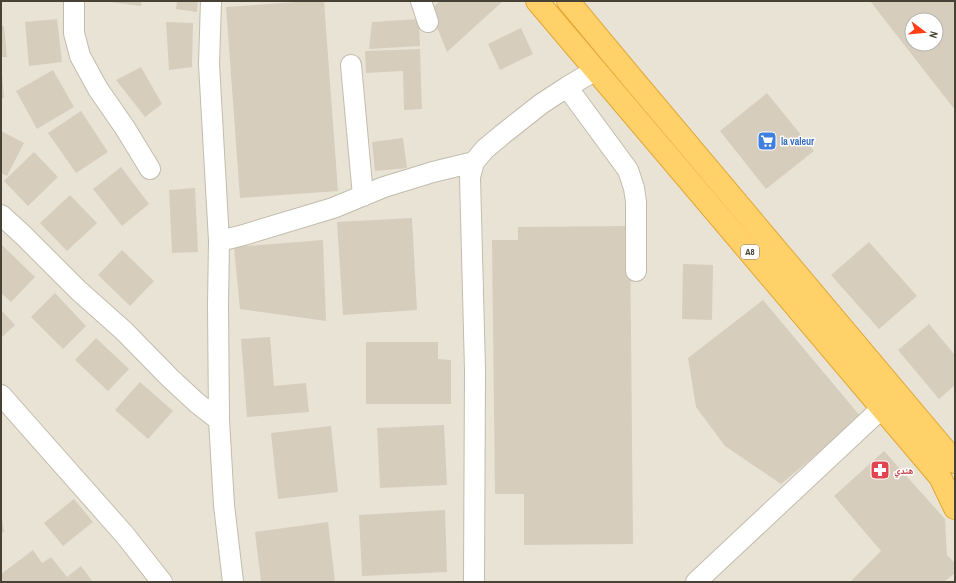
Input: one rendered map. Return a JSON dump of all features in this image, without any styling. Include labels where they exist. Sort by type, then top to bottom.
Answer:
[{"type":"highway","name":"A8","points":[[537,1],[940,477],[955,508]]},
{"type":"highway","name":"A8","points":[[568,1],[952,460]]},
{"type":"street","points":[[74,1],[74,33],[80,56],[98,89],[125,128],[150,169]]},
{"type":"street","points":[[211,1],[210,64],[219,241],[219,420],[224,505],[233,582]]},
{"type":"street","points":[[421,1],[428,22]]},
{"type":"street","points":[[351,65],[363,196]]},
{"type":"street","points":[[474,582],[475,370],[470,177],[474,162],[485,149],[541,104],[596,70]]},
{"type":"street","points":[[567,87],[628,170],[634,188],[636,202],[636,271]]},
{"type":"street","points":[[219,241],[333,208],[384,187],[433,172],[474,162]]},
{"type":"street","points":[[1,215],[78,290],[124,331],[170,378],[197,403],[219,420]]},
{"type":"street","points":[[1,395],[124,534],[157,580]]},
{"type":"street","points":[[696,582],[882,408]]},
{"type":"shaded area","points":[[1,1],[955,1],[955,582],[1,582]]},
{"type":"building","points":[[110,1],[142,1],[141,6]]},
{"type":"building","points":[[177,1],[198,1],[197,12],[176,9]]},
{"type":"building","points":[[324,1],[338,191],[240,198],[226,7]]},
{"type":"building","points":[[440,1],[503,1],[447,52],[430,10]]},
{"type":"building","points":[[870,1],[955,1],[955,110],[910,52],[944,52],[944,12],[904,12],[904,45]]},
{"type":"building","points":[[57,19],[62,62],[29,66],[25,22]]},
{"type":"building","points":[[419,19],[420,46],[369,49],[372,22]]},
{"type":"building","points":[[166,22],[193,23],[192,67],[169,70]]},
{"type":"building","points":[[1,26],[4,26],[7,57],[1,57]]},
{"type":"building","points":[[521,28],[533,54],[500,70],[488,44]]},
{"type":"building","points":[[420,49],[422,109],[404,110],[403,71],[366,73],[365,51]]},
{"type":"building","points":[[141,67],[162,104],[145,117],[116,80]]},
{"type":"building","points":[[53,70],[74,107],[37,129],[16,91]]},
{"type":"building","points":[[2,74],[4,98],[1,98]]},
{"type":"building","name":"la valeur","points":[[767,93],[814,151],[766,189],[720,131]]},
{"type":"building","points":[[81,111],[108,152],[76,173],[48,133]]},
{"type":"building","points":[[1,131],[24,143],[7,176],[1,173]]},
{"type":"building","points":[[403,138],[407,168],[375,171],[372,142]]},
{"type":"building","points":[[34,152],[58,177],[28,206],[4,181]]},
{"type":"building","points":[[121,167],[149,204],[122,226],[93,189]]},
{"type":"building","points":[[195,188],[198,252],[172,253],[169,190]]},
{"type":"building","points":[[70,195],[97,223],[67,251],[40,223]]},
{"type":"building","points":[[412,218],[417,310],[343,315],[337,222]]},
{"type":"building","points":[[630,226],[633,544],[524,545],[524,494],[495,494],[492,240],[518,240],[518,227]]},
{"type":"building","points":[[323,240],[326,321],[240,309],[234,247]]},
{"type":"building","points":[[869,242],[917,296],[879,329],[831,275]]},
{"type":"building","points":[[1,244],[35,277],[11,302],[1,293]]},
{"type":"building","points":[[122,250],[154,281],[130,306],[98,275]]},
{"type":"building","points":[[683,264],[713,265],[712,320],[682,319]]},
{"type":"building","points":[[55,293],[86,326],[63,349],[31,317]]},
{"type":"building","points":[[763,300],[861,417],[781,484],[725,446],[696,407],[688,358]]},
{"type":"building","points":[[1,310],[15,325],[1,338]]},
{"type":"building","points":[[929,324],[955,355],[955,385],[939,399],[898,350]]},
{"type":"building","points":[[270,337],[274,386],[306,383],[309,412],[247,417],[241,339]]},
{"type":"building","points":[[96,338],[129,369],[108,391],[75,360]]},
{"type":"building","points":[[366,342],[438,342],[438,359],[451,360],[451,404],[366,404]]},
{"type":"building","points":[[140,382],[173,411],[148,439],[115,410]]},
{"type":"building","points":[[444,425],[447,485],[380,488],[377,428]]},
{"type":"building","points":[[331,426],[338,492],[278,499],[271,433]]},
{"type":"building","points":[[884,451],[945,519],[947,555],[955,563],[955,573],[944,582],[850,582],[881,551],[834,496]]},
{"type":"building","points":[[74,499],[93,522],[63,546],[44,523]]},
{"type":"building","points":[[445,510],[447,572],[362,576],[359,515]]},
{"type":"building","points":[[1,518],[4,532],[1,533]]},
{"type":"building","points":[[328,522],[335,581],[261,582],[255,532]]},
{"type":"building","points":[[33,550],[42,563],[51,557],[67,577],[81,566],[93,582],[1,582],[1,574]]},
{"type":"place","name":"la valeur","points":[[767,141]]},
{"type":"place","name":"هندي","points":[[880,470]]}]
